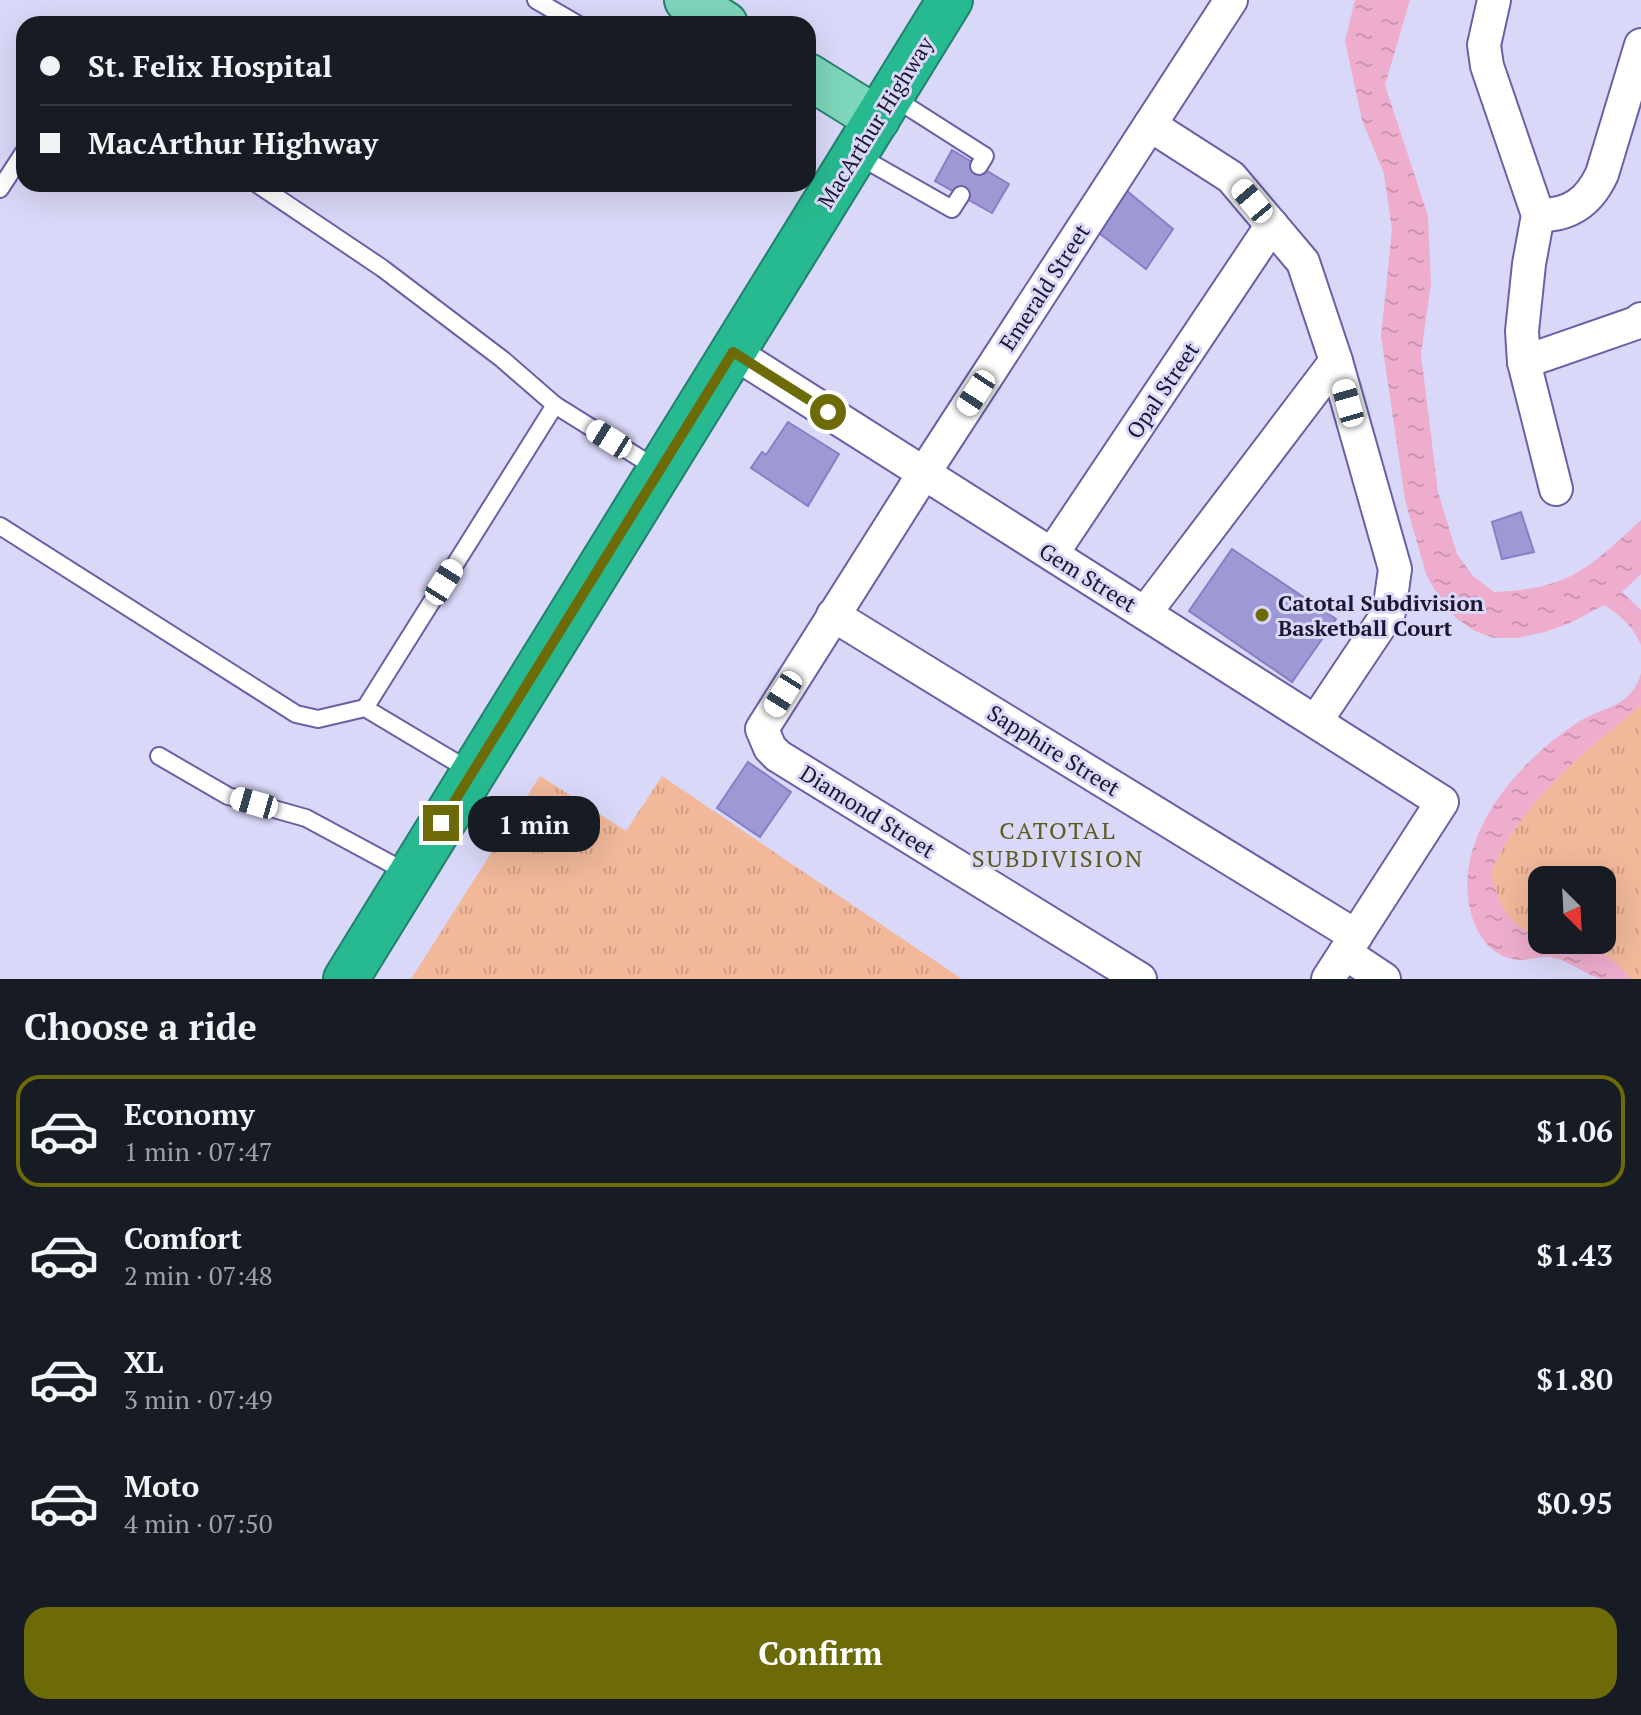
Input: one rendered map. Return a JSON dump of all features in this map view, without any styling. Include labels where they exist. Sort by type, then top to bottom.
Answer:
[{"type":"highway","name":"MacArthur Highway","points":[[346,979],[733,352],[823,195],[874,123],[950,0]]},
{"type":"main road","points":[[687,0],[712,16]]},
{"type":"main road","points":[[816,82],[874,123]]},
{"type":"street","name":"Emerald Street","points":[[764,739],[762,729],[767,720],[833,615],[1231,0]]},
{"type":"street","points":[[1494,0],[1484,45],[1487,66],[1538,215],[1523,307],[1524,362],[1556,489]]},
{"type":"street","points":[[1538,215],[1568,212],[1583,204],[1594,191],[1602,174],[1641,45]]},
{"type":"street","points":[[1150,125],[1231,177],[1303,262],[1336,361],[1395,569],[1389,612],[1316,721]]},
{"type":"street","name":"Opal Street","points":[[1052,554],[1272,225]]},
{"type":"street","points":[[1524,362],[1639,326]]},
{"type":"street","name":"Gem Street","points":[[733,352],[1442,802],[1343,956]]},
{"type":"street","points":[[1145,613],[1336,361]]},
{"type":"street","name":"Sapphire Street","points":[[833,615],[1343,956],[1384,979]]},
{"type":"street","name":"Diamond Street","points":[[764,739],[778,756],[1140,979]]},
{"type":"lane","points":[[536,0],[563,16]]},
{"type":"lane","points":[[874,123],[985,156],[979,166]]},
{"type":"lane","points":[[874,123],[952,209],[961,195]]},
{"type":"lane","points":[[0,189],[16,164]]},
{"type":"lane","points":[[269,192],[382,268],[502,359],[555,405],[659,470]]},
{"type":"lane","points":[[365,708],[555,405]]},
{"type":"lane","points":[[0,526],[296,714],[318,719],[365,708],[472,772]]},
{"type":"lane","points":[[159,756],[228,796],[306,818],[410,874]]},
{"type":"green space","points":[[1641,705],[1641,979],[1631,979],[1602,954],[1616,954],[1616,866],[1528,866],[1528,932],[1506,913],[1491,872],[1519,823],[1556,780]]},
{"type":"green space","points":[[540,776],[626,831],[662,776],[962,979],[411,979]]},
{"type":"water","points":[[1355,0],[1410,0],[1385,85],[1428,216],[1431,283],[1421,354],[1438,492],[1457,554],[1473,576],[1494,592],[1520,590],[1559,581],[1576,573],[1606,552],[1641,520],[1641,574],[1622,592],[1641,610],[1641,645],[1626,622],[1604,605],[1545,632],[1517,638],[1494,638],[1475,631],[1456,618],[1438,596],[1426,574],[1405,500],[1381,336],[1392,230],[1384,174],[1362,120],[1345,41]]},
{"type":"water","points":[[1641,673],[1641,705],[1576,760],[1537,801],[1504,846],[1491,872],[1506,913],[1528,932],[1528,954],[1603,954],[1631,979],[1601,979],[1551,957],[1521,960],[1497,953],[1480,935],[1473,920],[1468,891],[1470,862],[1478,834],[1492,807],[1510,782],[1554,740],[1587,717],[1623,700],[1636,685]]},
{"type":"building","points":[[952,150],[1009,184],[992,213],[935,181]]},
{"type":"building","points":[[1121,186],[1173,229],[1146,269],[1095,230]]},
{"type":"building","points":[[788,422],[839,454],[808,506],[751,468],[762,452],[766,455]]},
{"type":"building","points":[[1521,512],[1534,552],[1502,559],[1492,522]]},
{"type":"building","name":"Catotal Subdivision Basketball Court","points":[[1232,549],[1336,619],[1292,682],[1189,611]]},
{"type":"building","points":[[748,762],[791,792],[760,837],[717,808]]},
{"type":"place","name":"Catotal Subdivision Basketball Court","points":[[1262,615]]},
{"type":"district","name":"CATOTAL SUBDIVISION","points":[[1058,844]]},
{"type":"route","points":[[441,823],[733,352],[828,412]]}]
